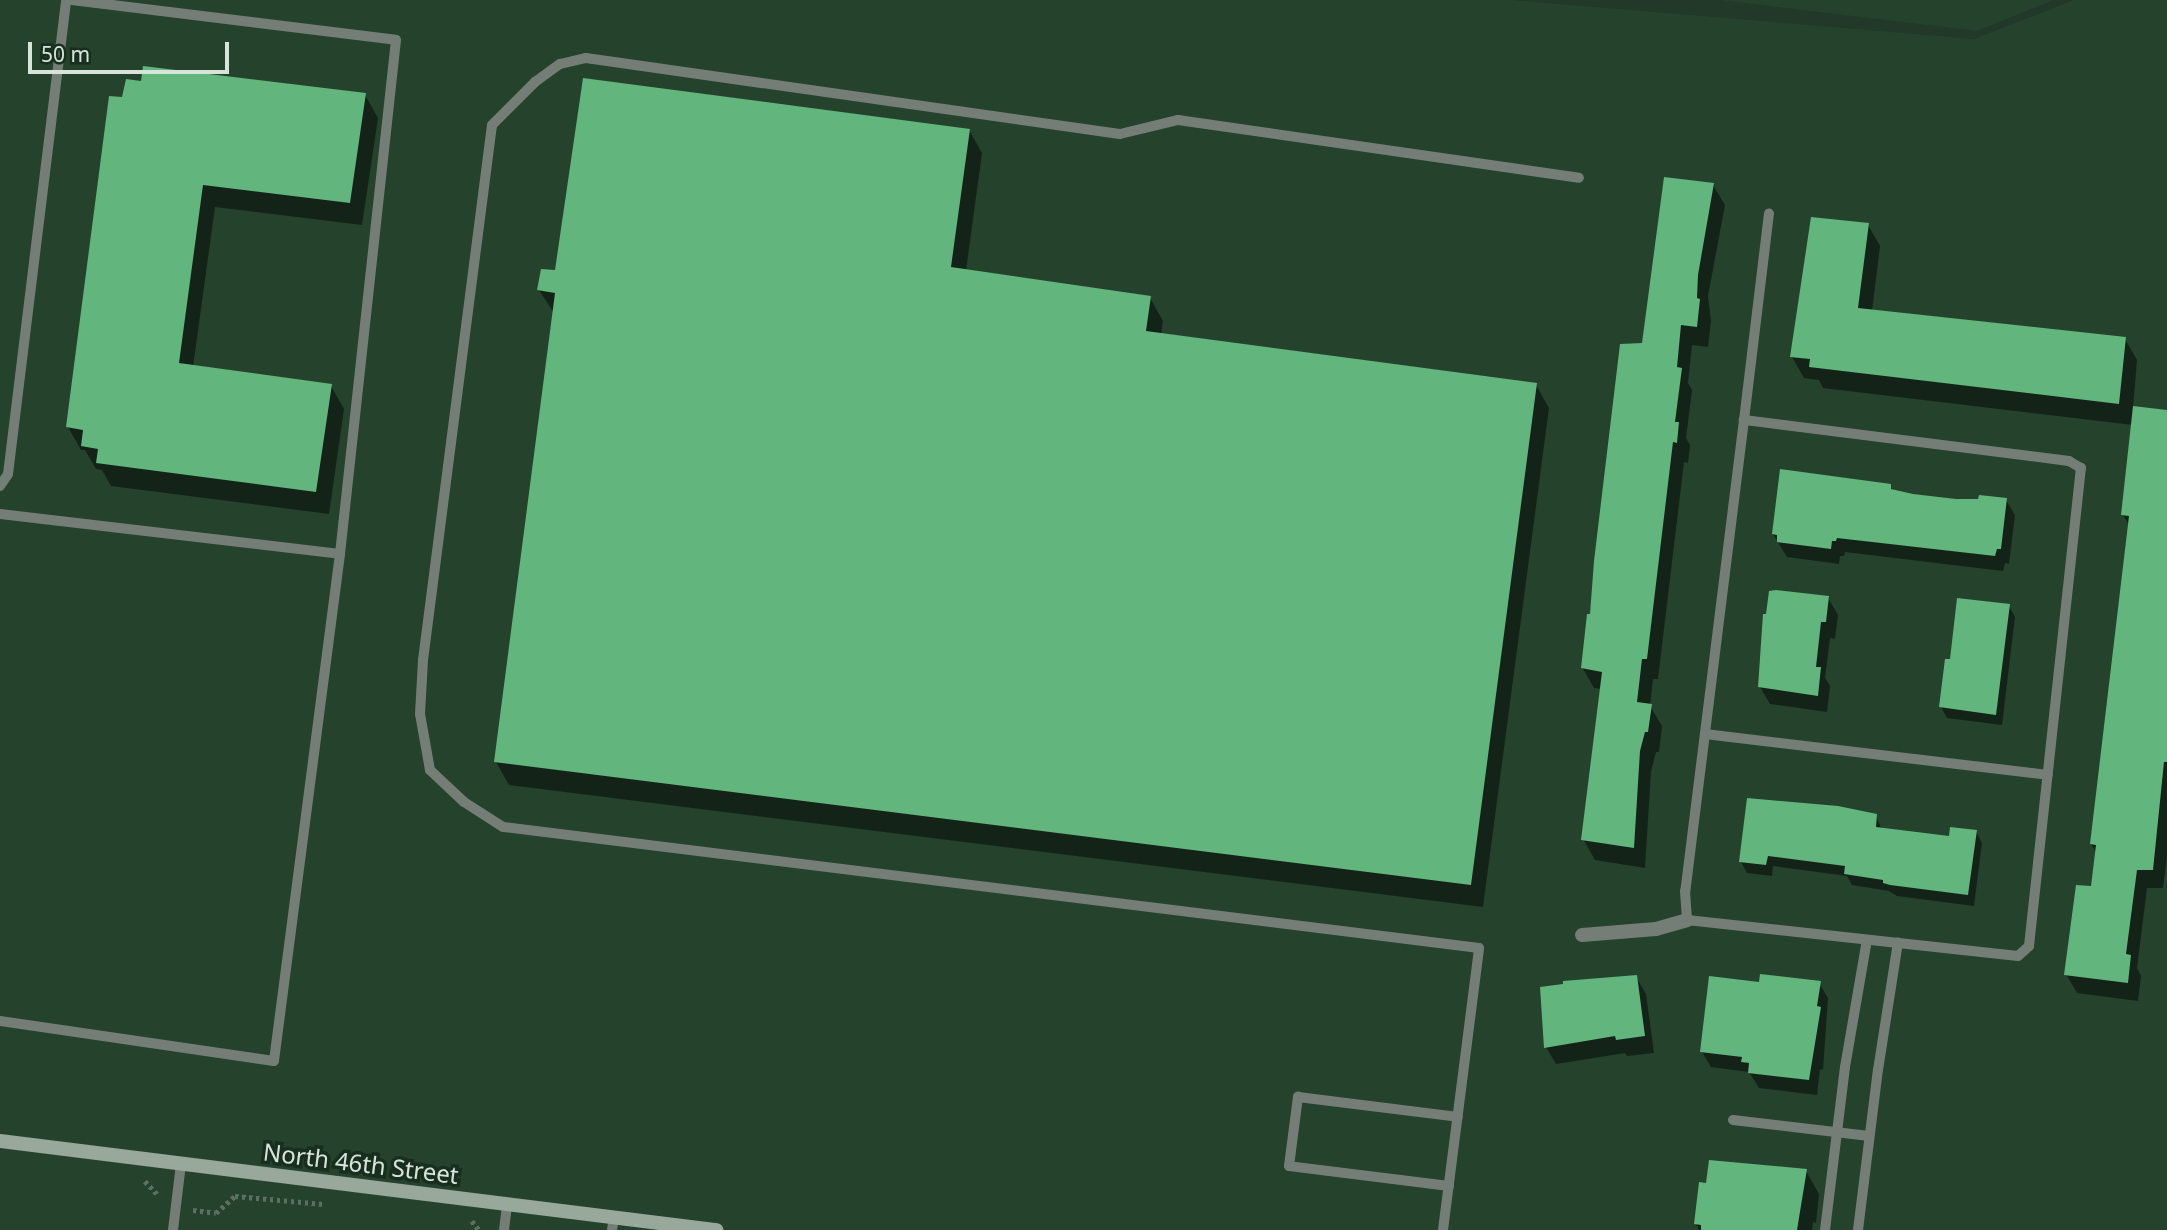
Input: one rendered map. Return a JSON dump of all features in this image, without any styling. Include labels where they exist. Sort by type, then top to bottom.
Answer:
[{"type":"street","points":[[1582,936],[1656,929],[1687,920]]},
{"type":"street","name":"North 46th Street","points":[[0,1141],[507,1204],[613,1224],[716,1230]]},
{"type":"lane","points":[[0,486],[8,474],[65,0]]},
{"type":"lane","points":[[0,1021],[274,1061],[340,554],[396,40],[72,0]]},
{"type":"lane","points":[[1443,1230],[1479,947],[503,827],[464,802],[430,770],[420,714],[423,660],[492,125],[527,89],[560,64],[586,58],[1120,134],[1178,120],[1579,177]]},
{"type":"lane","points":[[1744,420],[2069,461],[2081,468],[2029,946],[2018,956],[1687,920],[1685,891],[1769,214]]},
{"type":"lane","points":[[0,514],[340,554]]},
{"type":"lane","points":[[1704,734],[2048,775]]},
{"type":"lane","points":[[1825,1230],[1836,1132],[1867,940]]},
{"type":"lane","points":[[1858,1230],[1898,943]]},
{"type":"lane","points":[[1449,1186],[1289,1166],[1296,1110],[1298,1097],[1458,1117]]},
{"type":"lane","points":[[1733,1120],[1869,1136]]},
{"type":"lane","points":[[173,1230],[181,1164]]},
{"type":"lane","points":[[504,1230],[507,1204]]},
{"type":"path","points":[[175,1208],[216,1213],[235,1196],[332,1205]]},
{"type":"shaded area","points":[[0,0],[1512,0],[1974,39],[2074,0],[2167,0],[2167,1230],[0,1230]]},
{"type":"shaded area","points":[[1720,0],[2054,0],[1977,31]]},
{"type":"building","points":[[143,66],[366,93],[350,203],[203,185],[179,363],[332,384],[316,492],[96,463],[98,449],[81,446],[83,430],[66,427],[109,96],[122,97],[126,79],[141,81]]},
{"type":"building","points":[[583,78],[970,129],[951,267],[1151,296],[1146,331],[1537,383],[1471,885],[494,762],[555,293],[537,290],[541,269],[555,270]]},
{"type":"building","points":[[1664,177],[1714,183],[1698,275],[1697,298],[1700,299],[1697,327],[1681,325],[1677,367],[1682,368],[1675,422],[1679,422],[1677,443],[1673,442],[1647,659],[1642,659],[1637,702],[1652,704],[1648,732],[1645,732],[1640,751],[1634,848],[1581,840],[1602,672],[1581,668],[1587,614],[1590,614],[1620,344],[1642,343]]},
{"type":"building","points":[[1811,217],[1869,223],[1858,308],[2126,337],[2119,404],[1809,367],[1810,359],[1790,357]]},
{"type":"building","points":[[2133,406],[2167,410],[2167,762],[2164,762],[2153,870],[2137,870],[2126,954],[2131,955],[2128,983],[2064,975],[2076,885],[2091,886],[2096,845],[2090,844],[2129,516],[2121,515]]},
{"type":"building","points":[[1780,469],[1891,484],[1891,489],[1913,494],[1956,499],[1978,499],[1979,495],[2007,498],[2001,549],[1997,549],[1995,556],[1837,538],[1832,541],[1831,549],[1777,542],[1777,535],[1772,534]]},
{"type":"building","points":[[1769,591],[1829,596],[1826,622],[1821,622],[1816,667],[1821,667],[1818,696],[1758,687],[1763,614],[1766,614]]},
{"type":"building","points":[[1957,598],[2010,604],[1996,715],[1939,707],[1945,659],[1950,659]]},
{"type":"building","points":[[1747,798],[1838,806],[1877,814],[1876,827],[1949,836],[1950,827],[1977,830],[1968,895],[1890,885],[1883,883],[1883,880],[1844,874],[1845,866],[1768,856],[1766,865],[1739,862]]},
{"type":"building","points":[[1760,974],[1821,981],[1817,1006],[1821,1007],[1809,1080],[1748,1073],[1749,1063],[1741,1062],[1742,1057],[1700,1052],[1709,976],[1759,982]]},
{"type":"building","points":[[1637,975],[1645,1036],[1616,1040],[1615,1036],[1544,1048],[1540,987],[1563,984],[1563,981]]},
{"type":"building","points":[[1709,1160],[1807,1169],[1797,1230],[1701,1230],[1701,1225],[1694,1224],[1699,1182],[1706,1183]]}]
